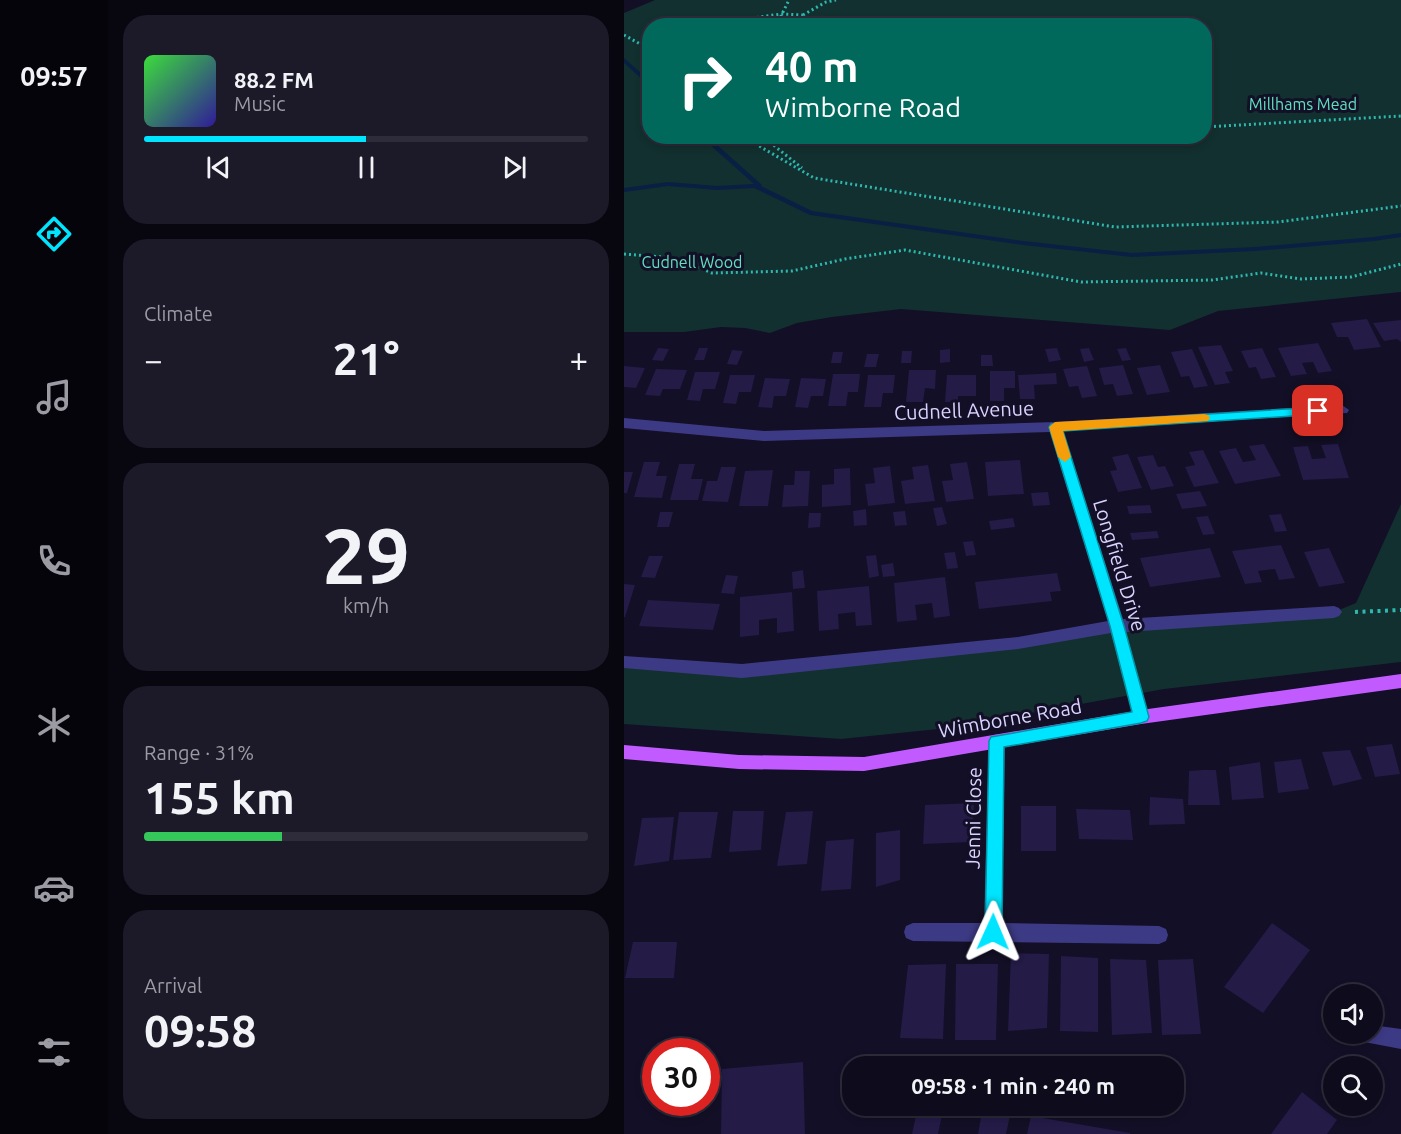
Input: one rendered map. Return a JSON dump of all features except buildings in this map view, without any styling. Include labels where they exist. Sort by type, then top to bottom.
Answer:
[{"type":"main road","name":"Wimborne Road","points":[[624,752],[739,762],[864,764],[1141,717],[1401,681]]},
{"type":"street","name":"Cudnell Avenue","points":[[624,423],[764,436],[1055,427],[1342,410]]},
{"type":"street","name":"Longfield Drive","points":[[1055,427],[1117,626],[1141,717]]},
{"type":"street","points":[[624,662],[742,671],[1017,643],[1117,626],[1334,612]]},
{"type":"street","name":"Jenni Close","points":[[993,932],[996,741]]},
{"type":"street","points":[[913,932],[1159,935]]},
{"type":"street","points":[[1383,1036],[1401,1039]]},
{"type":"path","points":[[779,18],[789,0]]},
{"type":"path","points":[[753,18],[781,14],[803,15],[826,2],[836,0]]},
{"type":"path","points":[[624,35],[642,45]]},
{"type":"path","points":[[1212,127],[1401,116]]},
{"type":"path","points":[[756,144],[814,178],[1115,227],[1278,222],[1401,206]]},
{"type":"path","points":[[772,144],[814,178]]},
{"type":"path","points":[[624,254],[676,258],[712,273],[792,271],[845,259],[905,250],[953,261],[1004,266],[1081,282],[1212,280],[1261,273],[1301,279],[1351,277],[1401,264]]},
{"type":"path","points":[[1334,612],[1401,610]]},
{"type":"green space","points":[[655,0],[1401,0],[1401,292],[1218,311],[1170,330],[901,309],[797,323],[770,333],[745,328],[721,327],[684,332],[624,332],[624,13]]},
{"type":"green space","points":[[1401,504],[1401,662],[1164,689],[948,728],[841,739],[624,724],[624,662],[742,671],[1117,626],[1334,612],[1356,603]]},
{"type":"waterway","points":[[624,60],[642,77]]},
{"type":"waterway","points":[[712,144],[759,185]]},
{"type":"waterway","points":[[624,190],[668,184],[717,188],[755,186],[810,213],[1023,243],[1132,255],[1255,249],[1401,235]]},
{"type":"slow traffic","points":[[1065,457],[1055,427],[1204,418]]},
{"type":"route","points":[[993,932],[996,741],[1141,717],[1117,626],[1055,427],[1318,411]]},
{"type":"park label","name":"Millhams Mead","points":[[1303,104]]},
{"type":"park label","name":"Cudnell Wood","points":[[692,262]]}]
